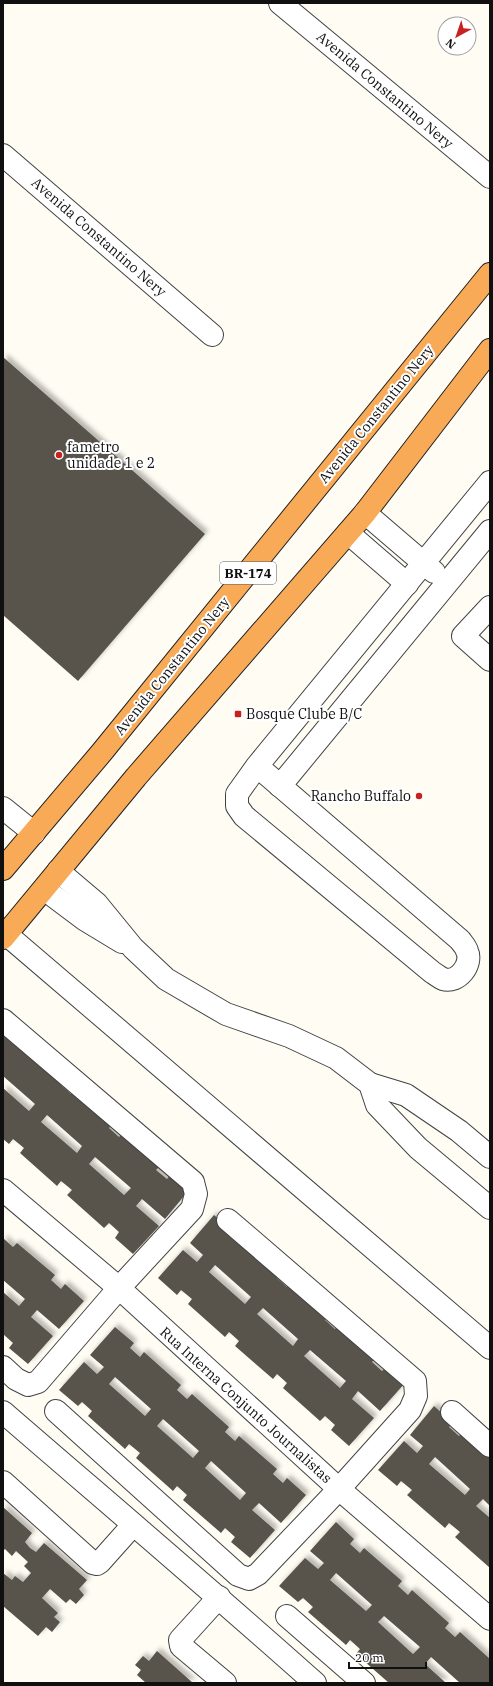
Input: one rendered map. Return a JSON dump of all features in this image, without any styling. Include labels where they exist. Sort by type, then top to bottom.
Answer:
[{"type":"highway","name":"Avenida Constantino Nery","points":[[3,869],[490,274]]},
{"type":"highway","points":[[4,936],[136,777],[348,534],[490,350]]},
{"type":"street","name":"Avenida Constantino Nery","points":[[280,3],[490,177]]},
{"type":"street","name":"Avenida Constantino Nery","points":[[3,155],[212,336]]},
{"type":"street","points":[[257,766],[460,940],[468,951],[468,962],[463,973],[452,979],[444,979],[432,972],[244,816],[237,806],[237,794],[257,766],[490,482]]},
{"type":"street","points":[[365,513],[448,583]]},
{"type":"street","points":[[280,786],[490,531]]},
{"type":"street","points":[[348,534],[407,584]]},
{"type":"street","points":[[490,607],[462,636],[490,660]]},
{"type":"street","points":[[3,808],[34,833]]},
{"type":"street","points":[[58,871],[97,904],[133,948],[166,979],[226,1014],[289,1036],[336,1058],[370,1084],[406,1095],[459,1131],[490,1157]]},
{"type":"street","points":[[44,889],[84,919],[133,948]]},
{"type":"street","points":[[4,936],[490,1348]]},
{"type":"street","points":[[3,1020],[193,1182],[196,1194],[192,1209],[119,1288],[38,1382],[28,1385],[16,1379],[3,1367]]},
{"type":"street","points":[[370,1084],[376,1105],[418,1148],[490,1208]]},
{"type":"street","name":"Rua Interna Conjunto Journalistas","points":[[3,1190],[119,1288],[339,1489],[490,1619]]},
{"type":"street","points":[[56,1410],[238,1575],[249,1579],[258,1574],[339,1489],[410,1410],[416,1396],[415,1381],[228,1220]]},
{"type":"street","points":[[3,1412],[133,1525],[219,1597],[315,1683]]},
{"type":"street","points":[[452,1412],[490,1446]]},
{"type":"street","points":[[3,1482],[93,1563],[97,1564],[100,1562],[133,1525]]},
{"type":"street","points":[[219,1597],[180,1640],[180,1642],[181,1646],[225,1683]]},
{"type":"street","points":[[287,1616],[364,1683]]},
{"type":"building","name":"fametro unidade 1 e 2","points":[[3,357],[205,534],[78,681],[3,615]]},
{"type":"building","points":[[3,1026],[13,1043],[24,1052],[28,1048],[65,1080],[61,1085],[71,1094],[76,1090],[113,1123],[109,1128],[119,1137],[123,1132],[161,1165],[156,1170],[167,1179],[171,1174],[189,1190],[165,1219],[142,1199],[136,1206],[159,1226],[133,1254],[115,1238],[119,1232],[109,1223],[104,1228],[67,1195],[72,1190],[61,1181],[57,1186],[20,1153],[24,1148],[13,1139],[9,1144],[3,1139],[3,1088],[29,1111],[35,1104],[3,1076]],"holes":[[[47,1115],[82,1146],[77,1153],[41,1122]],[[95,1157],[131,1188],[124,1195],[89,1164]]]},
{"type":"building","points":[[214,1215],[233,1231],[229,1236],[239,1245],[244,1240],[281,1273],[277,1278],[287,1287],[291,1282],[329,1315],[325,1320],[335,1329],[339,1324],[376,1358],[372,1362],[382,1371],[387,1366],[405,1383],[380,1411],[358,1391],[352,1399],[374,1418],[349,1446],[331,1430],[335,1425],[325,1416],[320,1421],[283,1388],[287,1383],[277,1374],[273,1379],[235,1346],[239,1341],[229,1332],[225,1337],[188,1304],[192,1299],[181,1290],[177,1295],[158,1278],[183,1250],[197,1262],[203,1255],[190,1243]],"holes":[[[215,1265],[251,1297],[245,1304],[209,1272]],[[263,1308],[298,1339],[293,1346],[257,1314]],[[310,1350],[346,1381],[340,1388],[304,1356]]]},
{"type":"building","points":[[3,1238],[13,1247],[17,1243],[55,1275],[51,1280],[61,1289],[65,1284],[84,1301],[59,1329],[37,1310],[31,1317],[53,1336],[28,1364],[9,1348],[13,1343],[3,1334],[3,1292],[19,1306],[25,1299],[3,1280]]},
{"type":"building","points":[[115,1327],[134,1343],[130,1348],[140,1357],[144,1352],[181,1385],[177,1390],[187,1399],[192,1394],[229,1427],[225,1432],[235,1441],[239,1436],[277,1469],[273,1474],[283,1483],[287,1478],[306,1495],[281,1523],[259,1503],[252,1510],[275,1530],[250,1558],[231,1542],[235,1537],[225,1528],[221,1533],[183,1500],[187,1495],[177,1486],[173,1491],[136,1458],[140,1453],[129,1444],[125,1449],[88,1416],[92,1411],[82,1402],[78,1406],[59,1390],[84,1362],[97,1374],[104,1367],[90,1355]],"holes":[[[115,1377],[151,1409],[145,1416],[109,1384]],[[163,1419],[199,1451],[193,1458],[157,1426]],[[211,1461],[246,1493],[240,1500],[205,1468]]]},
{"type":"building","points":[[434,1406],[453,1423],[449,1427],[459,1436],[463,1432],[490,1455],[490,1506],[483,1499],[476,1506],[490,1518],[490,1568],[455,1537],[460,1532],[449,1523],[445,1528],[407,1495],[412,1490],[401,1481],[397,1486],[378,1470],[404,1441],[417,1453],[423,1446],[410,1435]],"holes":[[[435,1457],[470,1489],[465,1495],[429,1464]]]},
{"type":"building","points":[[3,1507],[32,1533],[25,1542],[30,1548],[36,1552],[44,1543],[87,1580],[79,1589],[84,1595],[76,1604],[70,1599],[66,1603],[50,1589],[42,1598],[58,1613],[54,1617],[60,1622],[52,1632],[46,1627],[38,1636],[3,1606],[3,1573],[12,1580],[15,1576],[23,1582],[31,1573],[24,1566],[28,1562],[16,1551],[12,1556],[5,1549],[3,1551]]},
{"type":"building","points":[[336,1522],[354,1539],[350,1544],[360,1553],[364,1548],[402,1581],[398,1586],[408,1595],[412,1590],[449,1623],[445,1628],[455,1637],[460,1632],[490,1659],[490,1683],[460,1683],[431,1657],[425,1664],[446,1683],[389,1683],[356,1654],[360,1649],[350,1640],[346,1645],[308,1612],[313,1607],[303,1598],[298,1602],[279,1586],[305,1558],[318,1569],[324,1563],[310,1551]],"holes":[[[336,1573],[372,1605],[366,1611],[330,1580]],[[384,1616],[420,1647],[413,1654],[378,1622]]]},
{"type":"building","points":[[157,1651],[193,1683],[146,1683],[137,1675],[141,1670],[135,1665],[143,1656],[149,1661]]},
{"type":"place","name":"fametro unidade 1 e 2","points":[[59,455]]},
{"type":"place","name":"Bosque Clube B/C","points":[[238,714]]},
{"type":"place","name":"Rancho Buffalo","points":[[419,796]]}]
